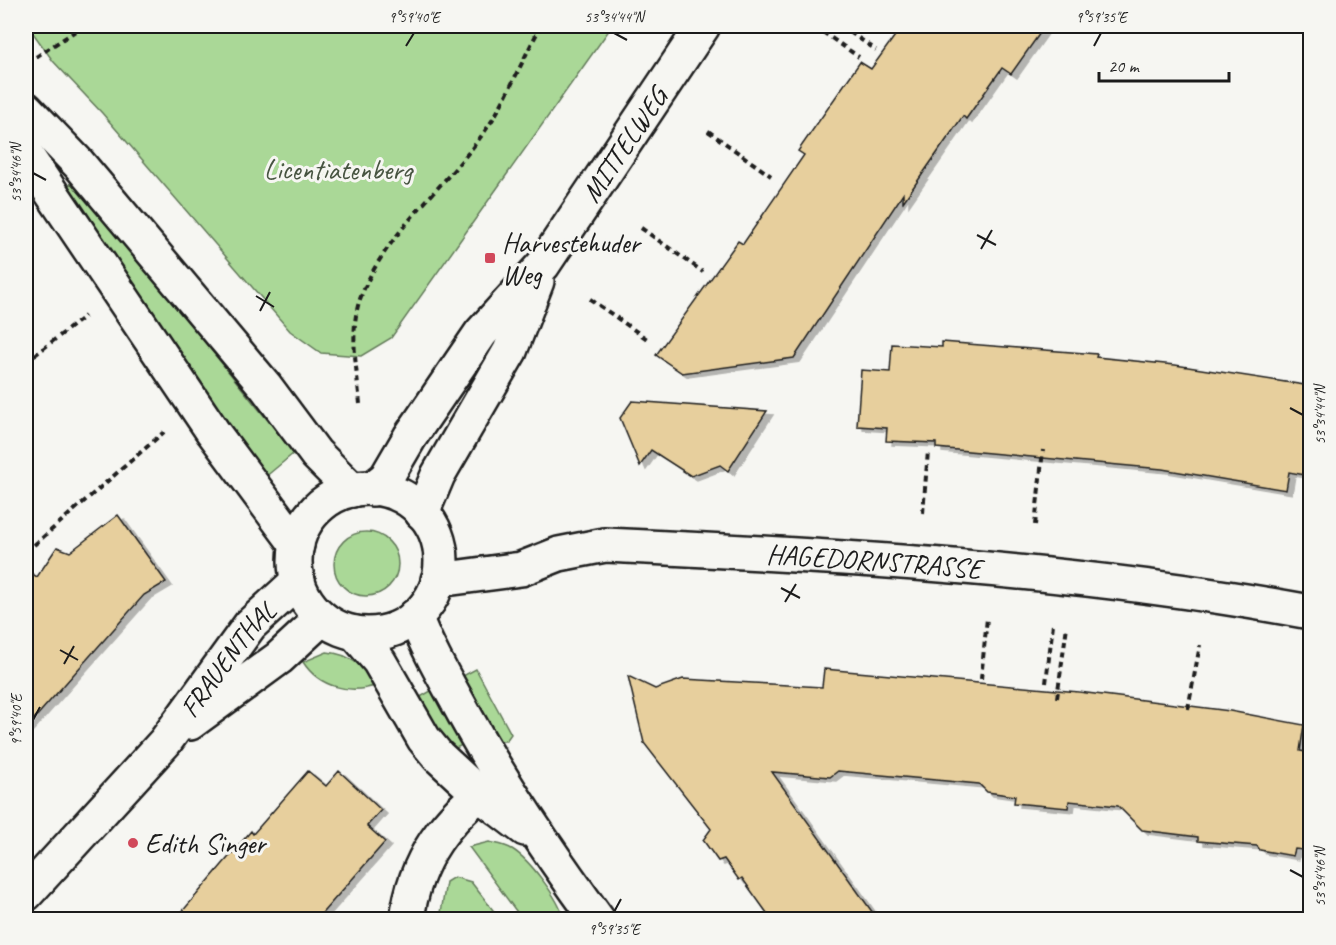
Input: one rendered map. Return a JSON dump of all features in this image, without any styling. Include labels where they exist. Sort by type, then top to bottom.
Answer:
[{"type":"street","name":"MITTELWEG","points":[[362,489],[386,478],[410,436],[481,333],[543,265],[703,26]]},
{"type":"street","points":[[26,109],[79,164],[266,387],[316,454],[362,489],[399,496],[422,513],[438,541],[441,567],[438,580],[429,600],[415,616],[387,632],[355,633],[337,627],[322,618],[307,601],[298,581],[295,561],[297,545],[306,524],[318,508],[334,497],[362,489]]},
{"type":"street","points":[[26,155],[213,432],[297,545]]},
{"type":"street","name":"MITTELWEG","points":[[422,513],[438,475],[510,351],[543,265]]},
{"type":"street","name":"HAGEDORNSTRASSE","points":[[438,580],[521,569],[559,554],[604,545],[884,560],[1041,574],[1254,602],[1311,612]]},
{"type":"street","name":"FRAUENTHAL","points":[[26,894],[165,742],[250,625],[298,581]]},
{"type":"street","points":[[415,616],[423,637],[465,717],[490,786],[544,846],[598,920]]},
{"type":"street","name":"FRAUENTHAL","points":[[165,742],[279,658],[322,618]]},
{"type":"street","points":[[355,633],[379,661],[424,739],[450,768],[490,786]]},
{"type":"street","points":[[407,920],[412,891],[431,845],[452,818],[490,786]]},
{"type":"path","points":[[36,57],[83,26]]},
{"type":"path","points":[[360,404],[355,342],[359,301],[372,274],[413,216],[460,163],[492,119],[541,26]]},
{"type":"path","points":[[814,26],[859,57]]},
{"type":"path","points":[[842,26],[876,50]]},
{"type":"path","points":[[708,131],[771,176]]},
{"type":"path","points":[[641,228],[703,272]]},
{"type":"path","points":[[590,299],[650,341]]},
{"type":"path","points":[[26,362],[85,316]]},
{"type":"path","points":[[26,552],[167,429]]},
{"type":"path","points":[[1035,525],[1042,450]]},
{"type":"path","points":[[923,513],[928,451]]},
{"type":"path","points":[[981,679],[987,618]]},
{"type":"path","points":[[1046,683],[1053,624]]},
{"type":"path","points":[[1057,698],[1066,626]]},
{"type":"path","points":[[1188,709],[1200,645]]},
{"type":"green space","name":"Licentiatenberg","points":[[28,26],[612,26],[391,338],[361,356],[321,353],[290,331],[102,113],[53,61]]},
{"type":"green space","points":[[75,181],[294,453],[264,478],[65,188]]},
{"type":"green space","points":[[366,532],[384,537],[389,541],[393,546],[398,564],[393,582],[389,587],[384,591],[366,596],[348,591],[343,587],[339,582],[334,564],[339,546],[343,541],[348,537]]},
{"type":"green space","points":[[327,652],[343,655],[356,662],[377,685],[346,689],[318,678],[303,662]]},
{"type":"green space","points":[[476,669],[511,734],[506,741],[496,741],[459,678]]},
{"type":"green space","points":[[436,688],[464,740],[462,745],[450,751],[415,700]]},
{"type":"green space","points":[[489,842],[512,849],[527,862],[550,891],[564,919],[522,919],[469,847]]},
{"type":"green space","points":[[454,877],[471,882],[500,919],[440,919],[446,882]]},
{"type":"building","points":[[902,26],[1045,26],[1011,74],[1002,68],[966,119],[963,116],[903,202],[903,194],[794,358],[682,373],[656,355],[738,241],[743,244],[804,155],[798,151],[860,62],[871,69]]},
{"type":"building","points":[[942,342],[1097,354],[1096,357],[1175,365],[1311,386],[1311,476],[1289,472],[1286,490],[1162,469],[936,448],[936,443],[886,441],[887,428],[857,426],[861,370],[890,372],[892,344],[942,347]]},
{"type":"building","points":[[632,401],[767,411],[728,471],[720,465],[691,476],[651,450],[640,466],[620,418]]},
{"type":"building","points":[[118,515],[166,582],[144,595],[26,728],[26,570],[37,577],[57,547],[70,552]]},
{"type":"building","points":[[824,669],[1079,692],[1230,711],[1304,725],[1300,751],[1311,753],[1311,851],[1295,849],[1293,856],[1260,850],[1257,846],[1198,841],[1198,837],[1142,830],[1118,806],[1069,801],[1068,808],[1014,803],[1015,796],[987,792],[979,784],[838,771],[830,777],[772,772],[878,920],[772,920],[742,878],[739,880],[724,859],[718,861],[703,840],[711,829],[644,743],[628,676],[655,689],[683,679],[822,687]]},
{"type":"building","points":[[308,771],[326,786],[339,771],[381,810],[367,826],[385,842],[316,920],[175,920],[251,831],[253,834]]},
{"type":"place","name":"Harvestehuder Weg","points":[[490,258]]},
{"type":"place","name":"Edith Singer","points":[[133,843]]}]
